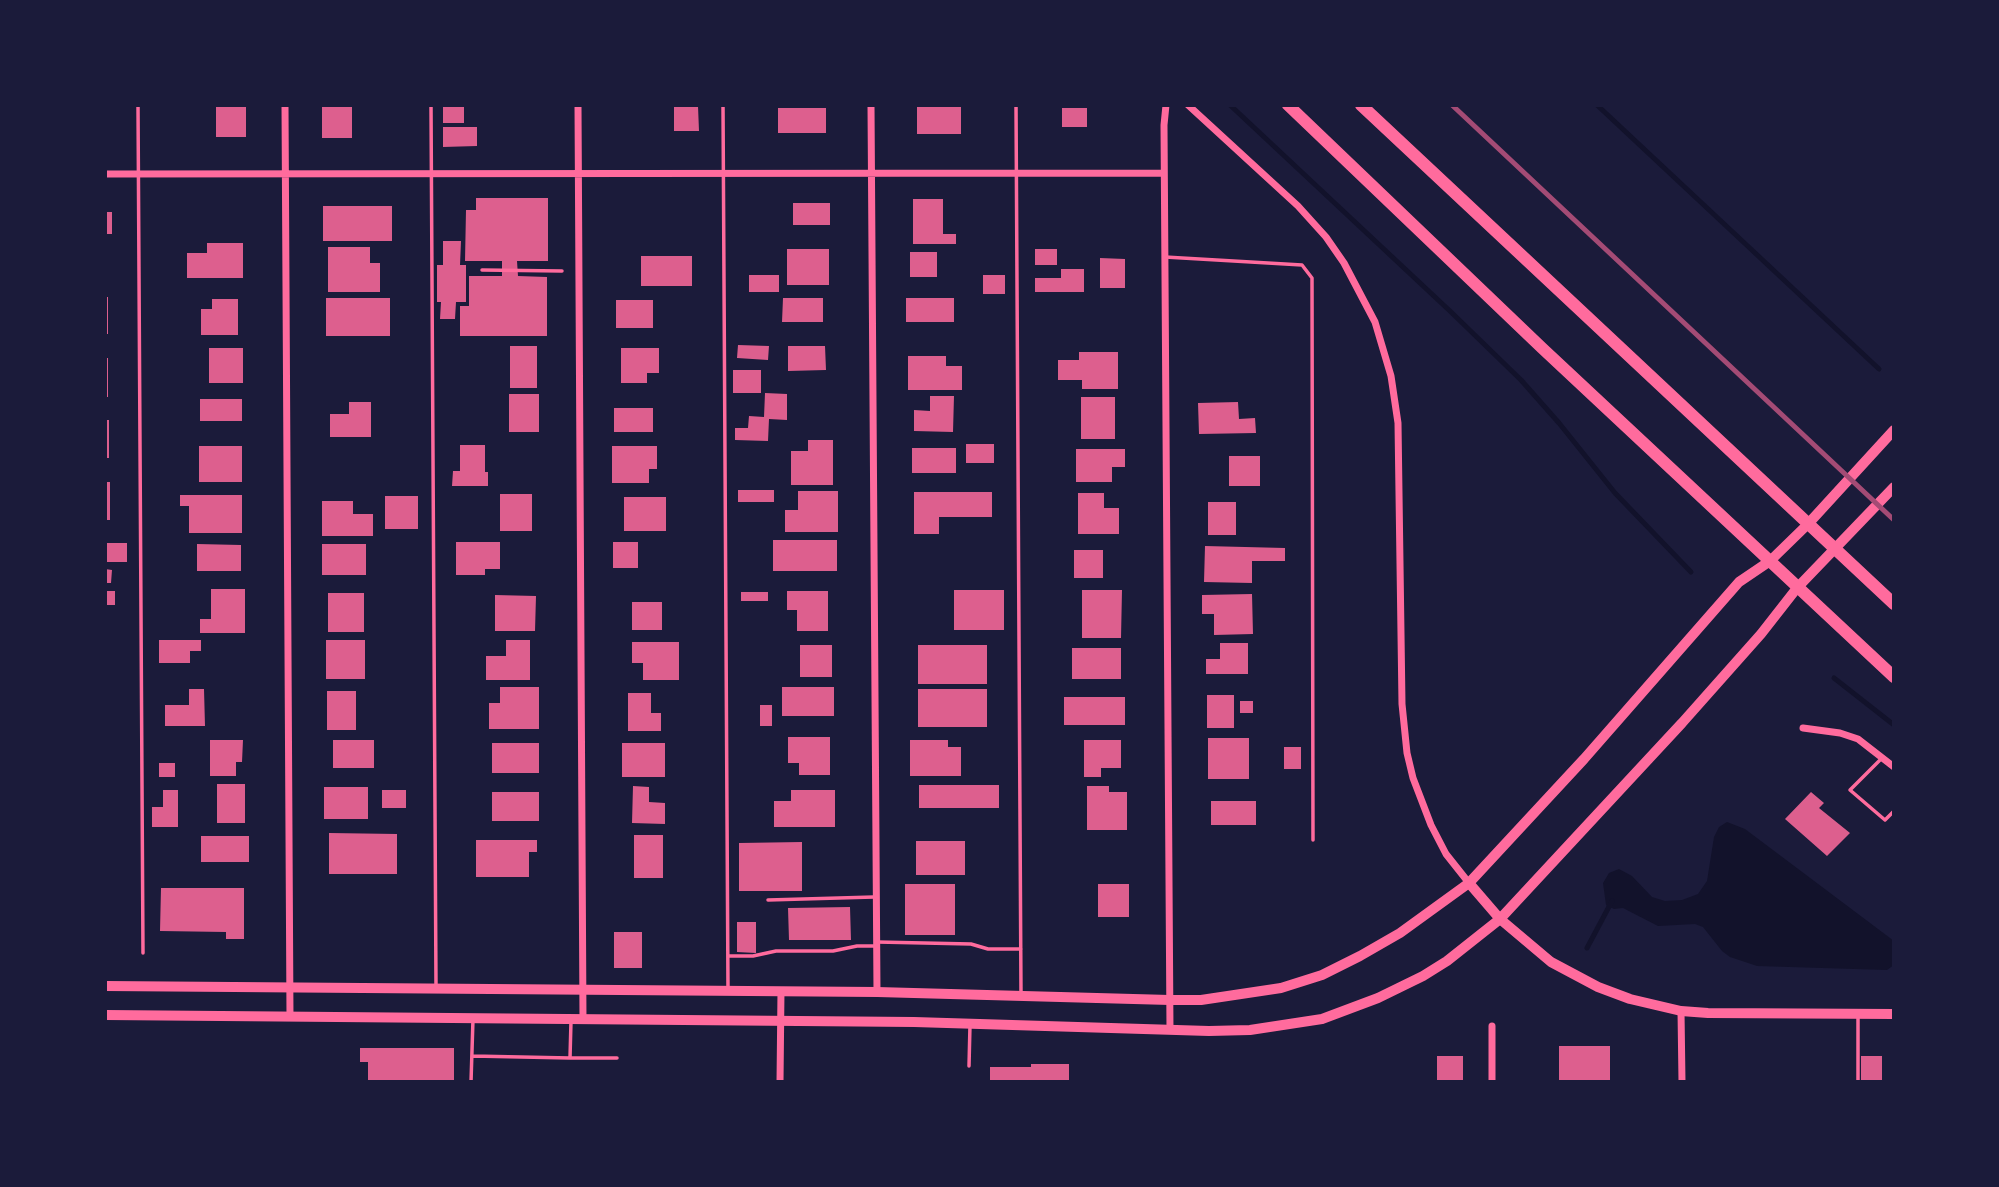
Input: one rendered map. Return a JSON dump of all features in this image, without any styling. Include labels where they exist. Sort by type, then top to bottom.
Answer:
[{"type":"highway","points":[[1288,105],[1542,348],[1894,677]]},
{"type":"highway","points":[[1362,105],[1894,604]]},
{"type":"main road","points":[[105,986],[877,992],[1170,1000],[1202,1000],[1281,988],[1322,975],[1360,957],[1469,883],[1584,759],[1739,582],[1770,561],[1808,524],[1894,430]]},
{"type":"main road","points":[[105,1016],[970,1023],[1170,1030],[1250,1030],[1322,1019],[1378,998],[1423,976],[1447,961],[1500,919],[1682,723],[1761,634],[1797,588],[1894,487]]},
{"type":"street","points":[[285,105],[290,1017]]},
{"type":"street","points":[[578,105],[583,1019]]},
{"type":"street","points":[[871,105],[877,992]]},
{"type":"street","points":[[1166,105],[1164,173],[1170,1030]]},
{"type":"street","points":[[1188,105],[1297,206],[1326,237],[1344,263],[1375,322],[1391,376],[1398,423],[1402,704],[1407,753],[1413,778],[1431,825],[1446,854],[1500,919],[1541,954],[1573,975],[1630,999],[1681,1011],[1894,1014]]},
{"type":"street","points":[[105,174],[1164,173]]},
{"type":"street","points":[[1803,728],[1840,733],[1858,739],[1894,767]]},
{"type":"street","points":[[780,1082],[781,992]]},
{"type":"street","points":[[1681,1011],[1682,1082]]},
{"type":"street","points":[[1492,1026],[1492,1082]]},
{"type":"lane","points":[[138,105],[143,953]]},
{"type":"lane","points":[[431,105],[436,989]]},
{"type":"lane","points":[[723,105],[729,991]]},
{"type":"lane","points":[[1016,105],[1021,995]]},
{"type":"lane","points":[[1165,257],[1302,265],[1312,278],[1313,840]]},
{"type":"lane","points":[[1883,758],[1850,790],[1885,820],[1894,811]]},
{"type":"lane","points":[[768,900],[876,897]]},
{"type":"lane","points":[[728,956],[753,956],[776,951],[833,951],[877,944],[971,944],[988,949],[1021,949]]},
{"type":"lane","points":[[1858,1013],[1858,1082]]},
{"type":"lane","points":[[471,1082],[473,1017]]},
{"type":"lane","points":[[570,1058],[571,1019]]},
{"type":"lane","points":[[969,1066],[970,1023]]},
{"type":"lane","points":[[472,1056],[617,1058]]},
{"type":"path","points":[[482,270],[562,271]]},
{"type":"shaded area","points":[[1727,822],[1745,829],[1894,941],[1894,965],[1887,970],[1757,966],[1730,957],[1703,927],[1695,924],[1658,926],[1623,908],[1614,909],[1606,905],[1603,883],[1609,873],[1619,869],[1632,876],[1652,897],[1665,901],[1682,900],[1698,894],[1707,881],[1714,837],[1719,827]]},
{"type":"building","points":[[216,105],[246,105],[246,137],[216,137]]},
{"type":"building","points":[[322,105],[352,105],[352,138],[322,138]]},
{"type":"building","points":[[443,105],[464,105],[464,123],[443,123]]},
{"type":"building","points":[[917,105],[961,105],[961,134],[917,134]]},
{"type":"building","points":[[674,106],[698,106],[699,131],[674,131]]},
{"type":"building","points":[[778,108],[826,108],[826,133],[778,133]]},
{"type":"building","points":[[1062,108],[1087,108],[1087,127],[1062,127]]},
{"type":"building","points":[[443,127],[477,127],[477,146],[443,147]]},
{"type":"building","points":[[476,198],[548,198],[548,261],[517,261],[518,276],[547,277],[547,336],[460,336],[460,306],[469,306],[469,276],[502,276],[502,261],[465,261],[466,210],[476,210]]},
{"type":"building","points":[[913,199],[943,199],[943,234],[956,234],[956,244],[913,244]]},
{"type":"building","points":[[793,203],[830,203],[830,225],[793,225]]},
{"type":"building","points":[[323,206],[392,206],[392,241],[323,241]]},
{"type":"building","points":[[105,212],[112,212],[112,234],[105,234]]},
{"type":"building","points":[[443,241],[461,241],[460,265],[466,265],[466,302],[456,302],[455,319],[440,319],[441,302],[437,302],[437,265],[443,265]]},
{"type":"building","points":[[207,243],[243,243],[243,278],[187,278],[187,253],[207,253]]},
{"type":"building","points":[[328,247],[370,247],[370,263],[380,263],[380,292],[328,292]]},
{"type":"building","points":[[787,249],[829,249],[829,285],[787,285]]},
{"type":"building","points":[[1035,249],[1057,249],[1057,265],[1035,265]]},
{"type":"building","points":[[910,252],[937,252],[937,277],[910,277]]},
{"type":"building","points":[[641,256],[692,256],[692,286],[641,286]]},
{"type":"building","points":[[1100,258],[1125,259],[1125,288],[1100,288]]},
{"type":"building","points":[[1061,269],[1084,269],[1084,292],[1035,292],[1035,278],[1061,278]]},
{"type":"building","points":[[749,275],[779,275],[779,292],[749,292]]},
{"type":"building","points":[[983,275],[1005,275],[1005,294],[983,294]]},
{"type":"building","points":[[105,297],[108,297],[108,334],[105,334]]},
{"type":"building","points":[[326,298],[390,298],[390,336],[326,336]]},
{"type":"building","points":[[783,298],[823,298],[823,322],[782,322]]},
{"type":"building","points":[[906,298],[954,298],[954,322],[906,322]]},
{"type":"building","points":[[212,299],[238,299],[238,335],[201,335],[201,309],[212,309]]},
{"type":"building","points":[[616,300],[653,300],[653,328],[616,328]]},
{"type":"building","points":[[738,345],[769,346],[768,360],[737,358]]},
{"type":"building","points":[[510,346],[537,346],[537,388],[510,388]]},
{"type":"building","points":[[788,346],[825,346],[826,370],[788,371]]},
{"type":"building","points":[[209,348],[243,348],[243,383],[209,383]]},
{"type":"building","points":[[621,348],[659,348],[659,373],[647,373],[647,383],[621,383]]},
{"type":"building","points":[[1079,352],[1118,352],[1118,389],[1082,389],[1082,380],[1058,380],[1058,360],[1079,360]]},
{"type":"building","points":[[908,356],[946,356],[946,366],[962,366],[962,390],[908,390]]},
{"type":"building","points":[[105,358],[108,358],[108,397],[105,397]]},
{"type":"building","points":[[733,370],[761,370],[761,393],[733,393]]},
{"type":"building","points":[[765,393],[787,394],[787,420],[769,419],[768,441],[735,440],[735,428],[748,428],[749,416],[764,417]]},
{"type":"building","points":[[509,394],[539,394],[539,432],[509,432]]},
{"type":"building","points":[[930,396],[954,396],[953,432],[914,431],[914,410],[930,411]]},
{"type":"building","points":[[1081,397],[1115,397],[1115,439],[1081,439]]},
{"type":"building","points":[[200,399],[242,399],[242,421],[200,421]]},
{"type":"building","points":[[349,402],[371,402],[371,437],[330,437],[330,414],[349,414]]},
{"type":"building","points":[[1238,402],[1239,419],[1255,418],[1256,433],[1199,434],[1198,403]]},
{"type":"building","points":[[614,408],[653,408],[653,432],[614,432]]},
{"type":"building","points":[[105,420],[109,420],[109,458],[105,458]]},
{"type":"building","points":[[808,440],[833,440],[833,485],[791,485],[791,451],[808,451]]},
{"type":"building","points":[[966,444],[994,444],[994,463],[966,463]]},
{"type":"building","points":[[460,445],[485,445],[488,486],[452,486],[453,471],[460,471]]},
{"type":"building","points":[[199,446],[242,446],[242,482],[199,482]]},
{"type":"building","points":[[612,446],[657,446],[657,469],[649,469],[649,483],[612,483]]},
{"type":"building","points":[[912,448],[956,448],[956,473],[912,473]]},
{"type":"building","points":[[1076,449],[1125,449],[1125,467],[1112,467],[1112,482],[1076,482]]},
{"type":"building","points":[[1229,456],[1260,456],[1260,486],[1229,486]]},
{"type":"building","points":[[105,482],[110,482],[110,520],[105,520]]},
{"type":"building","points":[[738,490],[774,490],[774,502],[738,502]]},
{"type":"building","points":[[798,491],[838,491],[838,532],[785,532],[785,510],[798,510]]},
{"type":"building","points":[[914,492],[992,492],[992,517],[939,517],[939,534],[914,534]]},
{"type":"building","points":[[1078,493],[1104,493],[1104,508],[1119,508],[1119,534],[1078,534]]},
{"type":"building","points":[[500,494],[532,494],[532,531],[500,531]]},
{"type":"building","points":[[180,495],[242,495],[242,533],[189,533],[189,506],[180,506]]},
{"type":"building","points":[[385,496],[418,496],[418,529],[385,529]]},
{"type":"building","points":[[624,497],[666,497],[666,531],[624,531]]},
{"type":"building","points":[[322,501],[353,501],[353,514],[373,514],[373,536],[322,536]]},
{"type":"building","points":[[1208,502],[1236,502],[1236,535],[1208,535]]},
{"type":"building","points":[[773,540],[837,540],[837,571],[773,571]]},
{"type":"building","points":[[456,542],[500,542],[500,569],[485,569],[485,575],[456,575]]},
{"type":"building","points":[[613,542],[638,542],[638,568],[613,568]]},
{"type":"building","points":[[107,543],[127,543],[127,562],[107,562]]},
{"type":"building","points":[[197,544],[241,545],[241,571],[197,571]]},
{"type":"building","points":[[322,544],[366,544],[366,575],[322,575]]},
{"type":"building","points":[[1205,546],[1285,548],[1285,561],[1252,561],[1252,583],[1204,582]]},
{"type":"building","points":[[1074,550],[1103,550],[1103,578],[1074,578]]},
{"type":"building","points":[[105,569],[112,570],[111,583],[105,583]]},
{"type":"building","points":[[211,589],[245,589],[245,633],[200,633],[200,619],[211,619]]},
{"type":"building","points":[[954,590],[1004,590],[1004,630],[954,630]]},
{"type":"building","points":[[1082,590],[1122,590],[1121,638],[1082,638]]},
{"type":"building","points":[[105,591],[115,591],[115,605],[105,605]]},
{"type":"building","points":[[787,591],[828,591],[828,631],[797,631],[797,610],[787,610]]},
{"type":"building","points":[[741,592],[768,592],[768,601],[741,601]]},
{"type":"building","points":[[328,593],[364,593],[364,632],[328,632]]},
{"type":"building","points":[[1252,594],[1253,634],[1214,635],[1214,614],[1202,614],[1202,595]]},
{"type":"building","points":[[495,595],[536,596],[535,631],[495,631]]},
{"type":"building","points":[[632,602],[662,602],[662,630],[632,630]]},
{"type":"building","points":[[159,640],[201,640],[201,651],[190,651],[190,663],[159,663]]},
{"type":"building","points":[[326,640],[365,640],[365,679],[326,679]]},
{"type":"building","points":[[506,640],[530,640],[530,680],[486,680],[486,656],[506,656]]},
{"type":"building","points":[[632,642],[679,642],[679,680],[643,680],[643,663],[632,663]]},
{"type":"building","points":[[1220,643],[1248,643],[1248,674],[1206,674],[1206,659],[1220,659]]},
{"type":"building","points":[[800,645],[832,645],[832,677],[800,677]]},
{"type":"building","points":[[918,645],[987,645],[987,684],[918,684]]},
{"type":"building","points":[[1072,648],[1121,648],[1121,679],[1072,679]]},
{"type":"building","points":[[500,687],[539,687],[539,729],[489,729],[489,703],[500,703]]},
{"type":"building","points":[[782,687],[834,687],[834,716],[782,716]]},
{"type":"building","points":[[189,689],[204,689],[205,726],[165,726],[165,705],[189,705]]},
{"type":"building","points":[[918,689],[987,689],[987,727],[918,727]]},
{"type":"building","points":[[327,691],[356,691],[356,730],[327,730]]},
{"type":"building","points":[[628,693],[651,693],[651,713],[661,713],[661,731],[628,731]]},
{"type":"building","points":[[1207,695],[1234,695],[1234,728],[1207,728]]},
{"type":"building","points":[[1064,697],[1125,697],[1125,725],[1064,725]]},
{"type":"building","points":[[1240,701],[1253,701],[1253,713],[1240,713]]},
{"type":"building","points":[[760,705],[772,705],[772,726],[760,726]]},
{"type":"building","points":[[788,737],[830,737],[830,775],[799,775],[799,763],[788,763]]},
{"type":"building","points":[[1208,738],[1249,738],[1249,779],[1208,779]]},
{"type":"building","points":[[210,740],[243,740],[242,762],[236,762],[236,776],[210,776]]},
{"type":"building","points":[[333,740],[374,740],[374,768],[333,768]]},
{"type":"building","points":[[910,740],[948,740],[948,747],[961,747],[961,776],[910,776]]},
{"type":"building","points":[[1084,740],[1121,740],[1121,768],[1101,768],[1101,777],[1084,777]]},
{"type":"building","points":[[492,743],[539,743],[539,773],[492,773]]},
{"type":"building","points":[[622,743],[665,743],[665,777],[622,777]]},
{"type":"building","points":[[1284,747],[1301,747],[1301,769],[1284,769]]},
{"type":"building","points":[[159,763],[175,763],[175,777],[159,777]]},
{"type":"building","points":[[217,784],[245,784],[245,823],[217,823]]},
{"type":"building","points":[[919,785],[999,785],[999,808],[919,808]]},
{"type":"building","points":[[633,786],[649,787],[649,802],[665,803],[665,824],[632,823]]},
{"type":"building","points":[[1087,786],[1109,786],[1109,792],[1127,792],[1127,830],[1087,830]]},
{"type":"building","points":[[324,787],[368,787],[368,819],[324,819]]},
{"type":"building","points":[[163,790],[178,790],[178,827],[152,827],[152,807],[163,807]]},
{"type":"building","points":[[382,790],[406,790],[406,808],[382,808]]},
{"type":"building","points":[[791,790],[835,790],[835,827],[774,827],[774,801],[791,801]]},
{"type":"building","points":[[492,792],[539,792],[539,821],[492,821]]},
{"type":"building","points":[[1811,792],[1824,803],[1819,808],[1850,833],[1827,856],[1785,819]]},
{"type":"building","points":[[1211,801],[1256,801],[1256,825],[1211,825]]},
{"type":"building","points":[[329,833],[397,834],[397,874],[329,874]]},
{"type":"building","points":[[634,835],[663,835],[663,878],[634,878]]},
{"type":"building","points":[[201,836],[249,836],[249,862],[201,862]]},
{"type":"building","points":[[476,840],[537,840],[537,852],[529,852],[529,877],[476,877]]},
{"type":"building","points":[[916,841],[965,841],[965,875],[916,875]]},
{"type":"building","points":[[802,842],[802,891],[739,891],[739,843]]},
{"type":"building","points":[[905,884],[955,884],[955,935],[905,935]]},
{"type":"building","points":[[1098,884],[1129,884],[1129,917],[1098,917]]},
{"type":"building","points":[[161,888],[244,888],[244,939],[226,939],[226,932],[160,931]]},
{"type":"building","points":[[850,907],[851,940],[789,940],[788,908]]},
{"type":"building","points":[[737,922],[756,922],[756,953],[737,952]]},
{"type":"building","points":[[614,932],[642,932],[642,968],[614,968]]},
{"type":"building","points":[[1559,1046],[1610,1046],[1610,1082],[1559,1082]]},
{"type":"building","points":[[360,1048],[454,1048],[454,1082],[368,1082],[368,1062],[360,1062]]},
{"type":"building","points":[[1437,1056],[1463,1056],[1463,1082],[1437,1082]]},
{"type":"building","points":[[1861,1056],[1882,1056],[1882,1082],[1861,1082]]},
{"type":"building","points":[[1031,1064],[1069,1064],[1069,1082],[990,1082],[990,1067],[1031,1067]]},
{"type":"waterway","points":[[1230,105],[1521,380],[1615,493],[1691,572]]},
{"type":"waterway","points":[[1597,105],[1879,369]]},
{"type":"waterway","points":[[1834,678],[1894,725]]},
{"type":"waterway","points":[[1587,948],[1612,901]]},
{"type":"railway","points":[[1452,105],[1894,520]]}]
